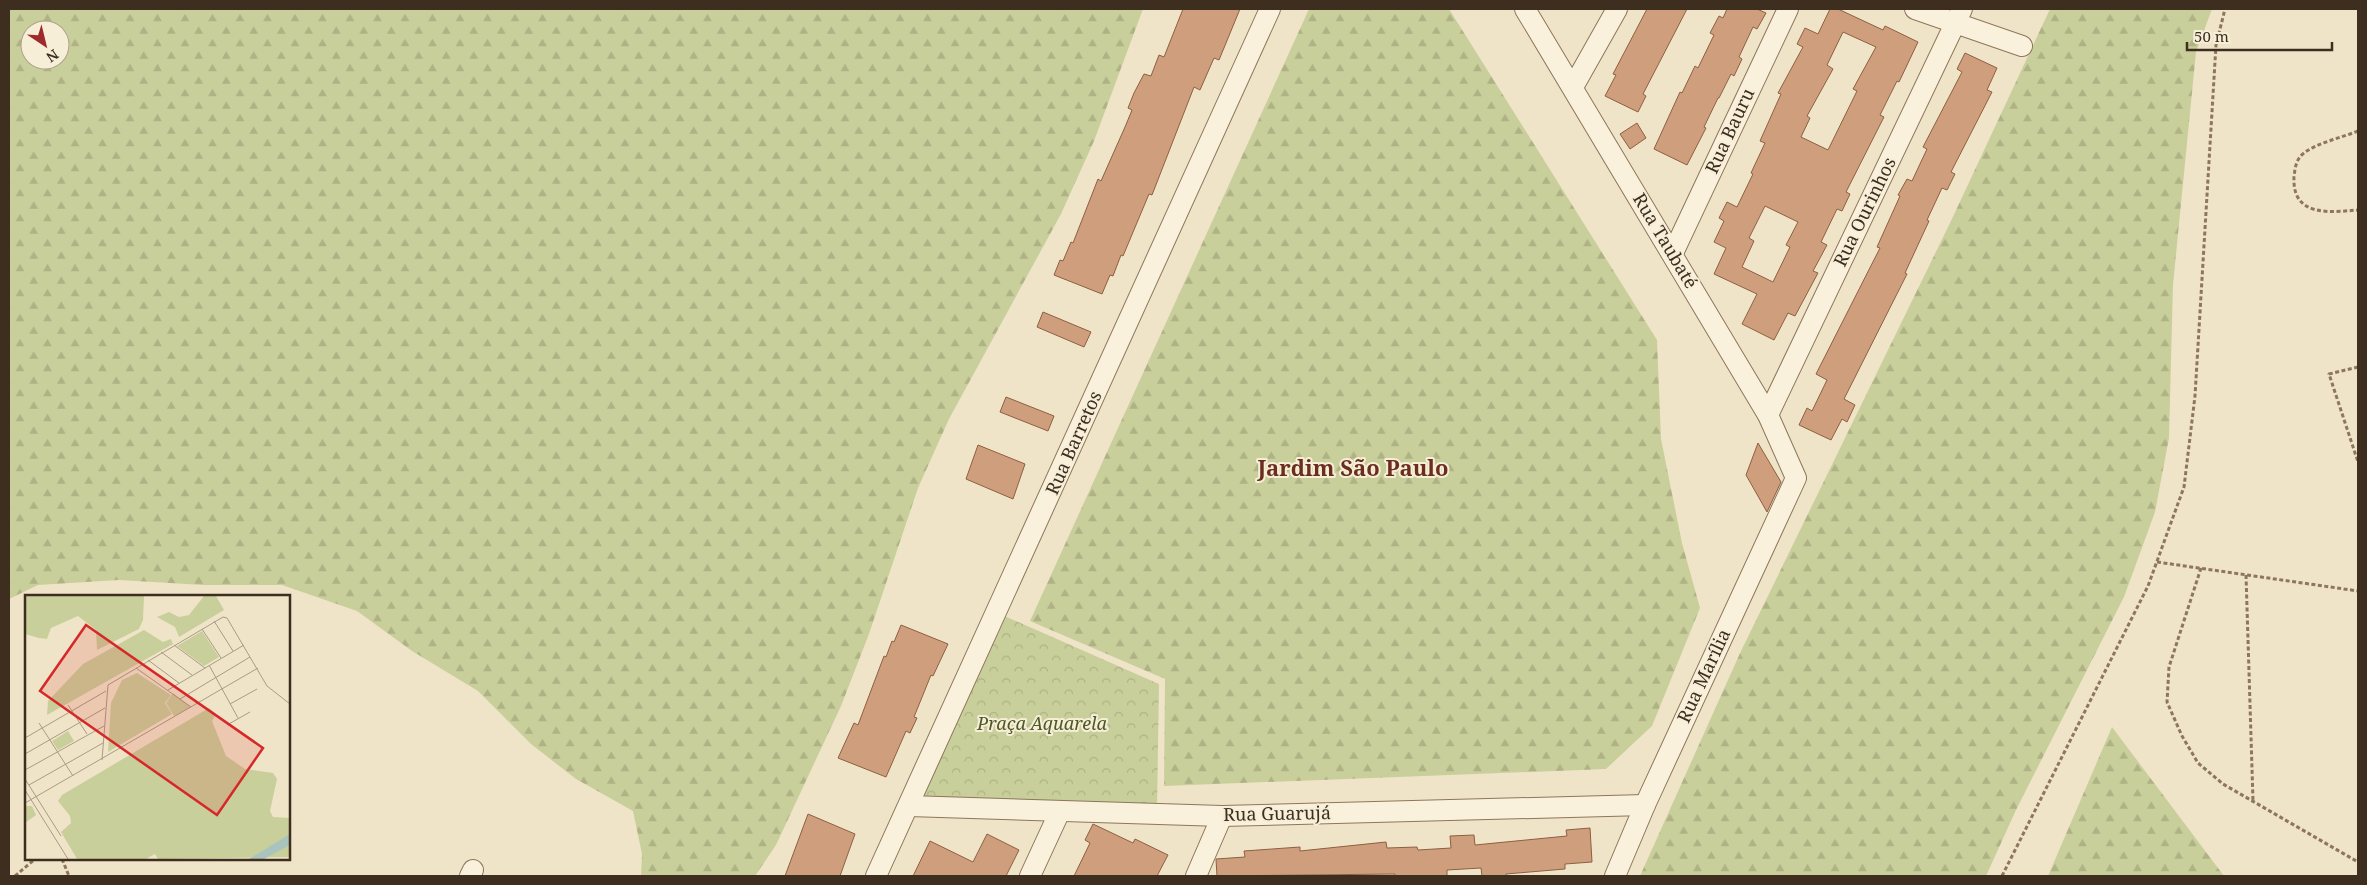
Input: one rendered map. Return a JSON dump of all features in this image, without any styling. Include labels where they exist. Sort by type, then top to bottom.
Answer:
[{"type":"street","name":"Rua Barretos","points":[[876,876],[1270,9]]},
{"type":"street","name":"Rua Taubaté","points":[[1525,9],[1673,252],[1768,415],[1796,478]]},
{"type":"street","points":[[1573,87],[1617,9]]},
{"type":"street","name":"Rua Bauru","points":[[1673,252],[1788,9]]},
{"type":"street","points":[[1915,9],[1959,16],[2022,46]]},
{"type":"street","name":"Rua Ourinhos","points":[[1768,415],[1959,16]]},
{"type":"street","name":"Rua Marília","points":[[1615,876],[1645,805],[1796,478]]},
{"type":"street","name":"Rua Guarujá","points":[[909,806],[1222,816],[1645,805]]},
{"type":"street","points":[[1030,876],[1060,811]]},
{"type":"street","points":[[1196,876],[1222,816]]},
{"type":"path","points":[[2002,876],[2148,586],[2184,487],[2195,396],[2216,44],[2226,9]]},
{"type":"path","points":[[2358,131],[2303,154],[2295,164],[2294,181],[2297,196],[2303,205],[2315,210],[2358,210]]},
{"type":"path","points":[[2358,367],[2329,374],[2358,462]]},
{"type":"path","points":[[2157,562],[2358,590]]},
{"type":"path","points":[[2202,568],[2169,667],[2168,702],[2182,736],[2198,763],[2223,784],[2358,862]]},
{"type":"path","points":[[2246,575],[2253,801]]},
{"type":"path","points":[[15,876],[33,860]]},
{"type":"path","points":[[62,860],[70,876]]},
{"type":"green space","points":[[9,9],[1143,9],[1094,141],[1061,214],[949,419],[918,488],[869,634],[841,706],[776,845],[755,876],[641,876],[642,854],[633,811],[576,779],[531,744],[478,691],[412,651],[357,611],[282,585],[203,585],[119,580],[38,585],[9,599]]},
{"type":"green space","points":[[1309,9],[1449,9],[1657,340],[1661,439],[1682,543],[1700,608],[1652,726],[1606,769],[1164,786],[1165,679],[1030,621]]},
{"type":"green space","points":[[2050,9],[2212,9],[2196,52],[2173,285],[2169,438],[2155,512],[2124,597],[2016,810],[1986,876],[1640,876],[1741,651],[1950,223]]},
{"type":"green space","name":"Praça Aquarela","points":[[1000,614],[1159,684],[1157,811],[913,804]]},
{"type":"green space","points":[[2112,727],[2224,876],[2048,876]]},
{"type":"building","points":[[1183,9],[1240,9],[1219,60],[1214,58],[1200,90],[1194,87],[1152,195],[1149,194],[1123,256],[1121,255],[1113,276],[1110,275],[1102,294],[1054,275],[1060,260],[1063,261],[1071,242],[1073,243],[1098,179],[1101,181],[1125,127],[1132,110],[1128,108],[1134,93],[1144,74],[1151,76],[1159,55],[1164,57]]},
{"type":"building","points":[[1647,9],[1687,9],[1643,94],[1646,96],[1638,112],[1605,96],[1616,75],[1613,74]]},
{"type":"building","points":[[1727,9],[1757,9],[1766,13],[1757,29],[1753,27],[1739,57],[1742,59],[1734,76],[1731,74],[1718,98],[1704,127],[1706,128],[1687,165],[1654,149],[1680,92],[1682,93],[1695,66],[1698,68],[1714,35],[1710,33],[1719,16],[1723,18]]},
{"type":"building","points":[[1830,9],[1838,9],[1883,30],[1885,26],[1918,42],[1899,82],[1897,81],[1880,115],[1884,117],[1846,192],[1850,194],[1842,211],[1837,209],[1821,242],[1827,245],[1813,271],[1818,273],[1795,316],[1788,313],[1774,340],[1742,324],[1757,294],[1714,274],[1726,248],[1714,242],[1724,221],[1719,218],[1727,202],[1737,207],[1753,174],[1751,173],[1765,143],[1760,141],[1781,94],[1778,93],[1803,47],[1797,44],[1805,28],[1818,34]],"holes":[[[1843,32],[1876,47],[1853,89],[1857,91],[1828,150],[1801,137],[1810,118],[1807,116],[1833,69],[1827,65]],[[1765,206],[1798,222],[1786,245],[1790,247],[1773,282],[1742,267],[1754,241],[1749,238]]]},
{"type":"building","points":[[1965,53],[1997,68],[1987,90],[1992,92],[1951,172],[1955,174],[1947,190],[1942,188],[1905,273],[1907,274],[1844,399],[1855,405],[1847,422],[1842,419],[1831,440],[1799,425],[1807,408],[1812,411],[1827,380],[1816,374],[1880,248],[1877,247],[1900,196],[1898,195],[1907,179],[1912,181],[1927,149],[1923,147],[1962,72],[1957,69]]},
{"type":"building","points":[[1637,123],[1646,138],[1630,149],[1620,134]]},
{"type":"building","points":[[1043,312],[1091,332],[1084,347],[1037,327]]},
{"type":"building","points":[[1006,397],[1054,416],[1048,431],[1000,412]]},
{"type":"building","points":[[1758,443],[1781,482],[1767,512],[1746,475]]},
{"type":"building","points":[[978,445],[1025,464],[1013,499],[966,479]]},
{"type":"building","points":[[901,625],[948,644],[933,676],[931,675],[914,717],[917,718],[910,733],[906,731],[886,777],[838,758],[854,723],[858,725],[884,656],[886,657]]},
{"type":"building","points":[[808,814],[855,834],[840,876],[785,876]]},
{"type":"building","points":[[1093,824],[1133,843],[1135,839],[1168,855],[1157,876],[1074,876],[1090,843],[1085,840]]},
{"type":"building","points":[[1590,828],[1592,862],[1565,864],[1565,869],[1506,874],[1506,876],[1482,876],[1481,868],[1447,870],[1447,876],[1395,876],[1395,874],[1217,876],[1216,859],[1245,857],[1244,851],[1300,847],[1300,851],[1386,842],[1387,848],[1417,847],[1418,850],[1451,848],[1450,836],[1474,835],[1475,845],[1567,836],[1566,830]]},
{"type":"building","points":[[987,834],[1019,850],[1006,876],[913,876],[930,841],[973,862]]},
{"type":"district","name":"Jardim São Paulo","points":[[1353,468]]}]
